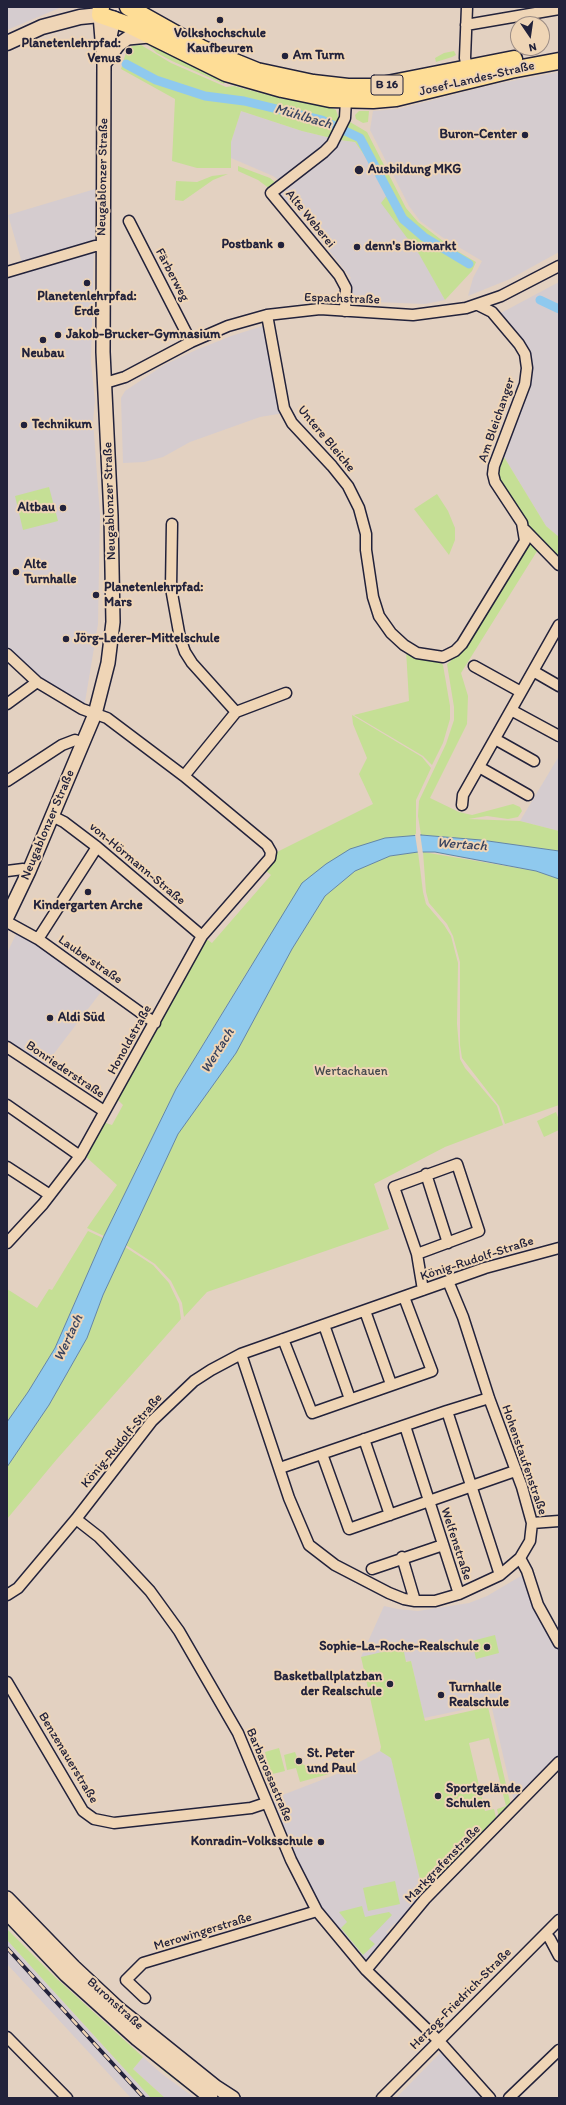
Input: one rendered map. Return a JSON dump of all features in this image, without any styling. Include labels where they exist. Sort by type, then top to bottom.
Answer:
[{"type":"main road","points":[[7,43],[42,27],[76,7]]},
{"type":"main road","name":"Josef-Landes-Straße","points":[[128,7],[203,49],[257,71],[307,82],[348,87],[372,87],[416,80],[511,70],[559,61]]},
{"type":"main road","points":[[42,27],[80,17],[108,12]]},
{"type":"main road","name":"Josef-Landes-Straße","points":[[108,12],[149,36],[226,73],[243,79],[311,96],[346,100],[396,98],[469,74],[559,53]]},
{"type":"street","points":[[467,7],[465,58],[469,74]]},
{"type":"street","points":[[466,25],[559,9]]},
{"type":"street","name":"Neugablonzer Straße","points":[[7,917],[29,871],[95,714],[108,663],[113,622],[111,516],[105,383],[102,352],[104,64],[108,12]]},
{"type":"street","points":[[104,64],[118,45],[128,38],[149,36]]},
{"type":"street","name":"Alte Weberei","points":[[345,311],[346,288],[338,275],[271,193],[324,152],[335,139],[344,122],[346,100]]},
{"type":"street","name":"Färberweg","points":[[129,221],[192,342]]},
{"type":"street","points":[[7,272],[96,246],[102,246]]},
{"type":"street","name":"Espachstraße","points":[[105,383],[125,376],[192,342],[228,326],[267,315],[300,310],[426,315],[478,305],[501,296],[559,266]]},
{"type":"street","name":"Am Bleichanger","points":[[478,305],[492,312],[519,344],[524,354],[527,368],[525,384],[496,460],[493,474],[495,482],[519,516],[525,530],[559,565]]},
{"type":"street","name":"Untere Bleiche","points":[[267,315],[284,408],[292,423],[332,466],[348,486],[359,508],[366,534],[366,550],[373,597],[380,616],[391,633],[404,645],[417,653],[444,657],[455,651],[462,644],[524,541],[525,530]]},
{"type":"street","points":[[172,524],[170,588],[180,638],[185,652],[192,662],[236,712]]},
{"type":"street","points":[[462,805],[463,795],[533,671],[556,638],[559,626]]},
{"type":"street","points":[[7,654],[37,682],[95,714],[107,718],[184,776],[236,712],[286,693]]},
{"type":"street","points":[[474,666],[521,692]]},
{"type":"street","points":[[533,671],[559,686]]},
{"type":"street","points":[[7,704],[37,682]]},
{"type":"street","points":[[511,710],[559,736]]},
{"type":"street","points":[[495,739],[534,761]]},
{"type":"street","points":[[7,781],[62,745],[75,740],[83,743]]},
{"type":"street","points":[[479,767],[528,795]]},
{"type":"street","name":"Honoldstraße","points":[[9,1238],[50,1195],[80,1156],[202,936],[270,858],[270,849],[184,776]]},
{"type":"street","name":"von-Hörmann-Straße","points":[[52,816],[64,822],[97,847],[202,936]]},
{"type":"street","points":[[38,939],[97,847]]},
{"type":"street","points":[[7,871],[23,869],[29,871]]},
{"type":"street","name":"Lauberstraße","points":[[7,922],[38,939],[155,1023]]},
{"type":"street","name":"Bonriederstraße","points":[[9,1051],[104,1111]]},
{"type":"street","points":[[7,1105],[80,1156]]},
{"type":"street","points":[[417,1254],[479,1231],[457,1164],[426,1174],[394,1187],[417,1254],[424,1290]]},
{"type":"street","points":[[7,1167],[50,1195]]},
{"type":"street","points":[[426,1174],[448,1243]]},
{"type":"street","name":"König-Rudolf-Straße","points":[[7,1595],[18,1588],[76,1519],[152,1421],[194,1381],[241,1354],[510,1260],[559,1248]]},
{"type":"street","name":"Hohenstaufenstraße","points":[[241,1354],[292,1504],[309,1545],[335,1565],[388,1593],[415,1602],[435,1601],[459,1594],[500,1575],[520,1558],[530,1541],[532,1523],[463,1317],[448,1281]]},
{"type":"street","points":[[283,1339],[312,1414],[391,1384],[432,1371],[404,1297]]},
{"type":"street","points":[[365,1310],[391,1384]]},
{"type":"street","points":[[324,1325],[350,1399]]},
{"type":"street","points":[[280,1468],[489,1398]]},
{"type":"street","points":[[447,1411],[500,1575]]},
{"type":"street","points":[[405,1426],[428,1501]]},
{"type":"street","points":[[364,1439],[390,1515]]},
{"type":"street","name":"Welfenstraße","points":[[322,1454],[349,1529],[515,1471]]},
{"type":"street","name":"Welfenstraße","points":[[428,1501],[459,1594]]},
{"type":"street","name":"Barbarossastraße","points":[[76,1519],[99,1537],[150,1591],[179,1631],[229,1716],[291,1860],[317,1911],[366,1970],[439,2041],[490,2098]]},
{"type":"street","points":[[532,1523],[559,1521]]},
{"type":"street","points":[[372,1569],[402,1557],[443,1545]]},
{"type":"street","points":[[402,1557],[415,1602]]},
{"type":"street","points":[[520,1558],[527,1571],[538,1605],[559,1643]]},
{"type":"street","name":"Benzenauerstraße","points":[[7,1682],[83,1811],[94,1819],[114,1823],[251,1808],[266,1803]]},
{"type":"street","name":"Markgrafenstraße","points":[[366,1970],[425,1899],[559,1762]]},
{"type":"street","name":"Buronstraße","points":[[7,1898],[74,1967],[119,2009],[216,2087],[234,2098]]},
{"type":"street","name":"Merowingerstraße","points":[[145,1998],[126,1980],[143,1963],[317,1911]]},
{"type":"street","name":"Buronstraße","points":[[7,1914],[66,1975],[137,2039],[211,2098]]},
{"type":"street","name":"Herzog-Friedrich-Straße","points":[[382,2098],[559,1920]]},
{"type":"street","points":[[546,1934],[559,1956]]},
{"type":"street","points":[[7,2037],[67,2098]]},
{"type":"street","points":[[509,2098],[559,2050]]},
{"type":"shaded area","points":[[7,7],[62,7],[7,30]]},
{"type":"shaded area","points":[[559,72],[559,252],[510,279],[468,296],[473,278],[482,261],[442,237],[420,221],[409,206],[370,130],[373,111],[398,109],[491,85]]},
{"type":"shaded area","points":[[241,111],[302,131],[331,138],[321,150],[281,182],[273,176],[231,158],[231,142]]},
{"type":"shaded area","points":[[340,140],[355,142],[377,173],[445,300],[425,304],[349,301],[346,282],[351,278],[290,202],[285,206],[274,194],[326,155]]},
{"type":"shaded area","points":[[95,189],[95,245],[23,266],[8,215]]},
{"type":"shaded area","points":[[94,248],[91,362],[95,401],[93,421],[100,515],[98,624],[84,708],[38,681],[7,653],[7,273]]},
{"type":"shaded area","points":[[559,282],[559,537],[546,526],[501,452],[529,368],[499,314]]},
{"type":"shaded area","points":[[266,325],[284,413],[260,417],[190,442],[163,457],[144,462],[123,463],[121,398],[125,391],[164,365],[196,350],[231,336]]},
{"type":"shaded area","points":[[559,756],[559,831],[520,821]]},
{"type":"shaded area","points":[[18,930],[104,988],[43,1068],[7,1045],[7,953]]},
{"type":"shaded area","points":[[526,1573],[559,1645],[559,1759],[514,1802],[491,1704],[424,1718],[411,1661],[361,1657],[384,1606],[418,1611],[469,1603],[487,1596]]},
{"type":"shaded area","points":[[380,1751],[391,1757],[424,1896],[398,1925],[395,1923],[386,1932],[389,1935],[364,1964],[318,1910],[267,1801],[337,1774]]},
{"type":"shaded area","points":[[7,1940],[151,2098],[131,2098],[7,1964]]},
{"type":"shaded area","points":[[444,2049],[487,2098],[396,2098]]},
{"type":"shaded area","points":[[143,2057],[162,2074],[195,2098],[165,2098],[133,2069]]},
{"type":"green space","points":[[147,44],[225,80],[224,84],[172,61],[157,53]]},
{"type":"green space","points":[[141,45],[171,63],[226,87],[234,86],[280,98],[328,106],[336,110],[339,119],[331,138],[302,131],[241,111],[231,142],[231,168],[197,168],[172,161],[175,99],[121,69],[127,49],[132,46]]},
{"type":"green space","points":[[454,51],[456,55],[436,62],[435,58],[444,53]]},
{"type":"green space","points":[[359,111],[369,111],[368,122],[363,123],[356,119],[355,115]]},
{"type":"green space","points":[[350,122],[367,132],[406,208],[418,222],[452,248],[476,262],[472,271],[445,300],[419,254],[381,203],[388,194],[377,173],[355,142],[340,140]]},
{"type":"green space","points":[[238,166],[270,178],[277,184],[270,189],[258,180],[238,171]]},
{"type":"green space","points":[[228,174],[213,180],[183,201],[175,200],[176,181],[197,182],[212,176]]},
{"type":"green space","points":[[501,452],[546,526],[559,537],[559,562],[528,529],[497,481],[497,466]]},
{"type":"green space","points":[[49,487],[58,521],[23,530],[15,496]]},
{"type":"green space","points":[[437,494],[448,511],[455,528],[455,540],[449,555],[414,509]]},
{"type":"green space","points":[[528,536],[539,548],[461,673],[468,696],[467,724],[430,798],[459,812],[472,815],[513,804],[520,807],[522,811],[518,817],[508,819],[487,816],[468,819],[520,821],[559,831],[559,851],[481,840],[421,835],[418,816],[419,801],[446,744],[454,720],[454,707],[447,664],[451,661],[451,657]]},
{"type":"green space","points":[[406,650],[437,659],[443,665],[450,706],[450,719],[443,743],[432,765],[423,756],[354,715],[409,701]]},
{"type":"green space","points":[[352,715],[422,757],[431,768],[416,800],[416,836],[385,838],[252,964],[176,1089],[104,1236],[87,1228],[117,1185],[84,1155],[103,1122],[112,1125],[123,1105],[117,1099],[205,938],[212,943],[271,875],[264,869],[275,853],[373,804],[359,774],[367,758],[353,724]]},
{"type":"green space","name":"Wertachauen","points":[[418,852],[426,904],[444,925],[451,936],[458,963],[457,1024],[460,1059],[465,1068],[497,1106],[503,1125],[445,1147],[374,1184],[389,1229],[207,1292],[184,1317],[182,1303],[171,1281],[155,1264],[126,1245],[178,1134],[236,1053],[292,949],[325,896],[355,871],[390,856]]},
{"type":"green space","points":[[423,852],[536,871],[559,879],[559,1105],[505,1124],[499,1106],[462,1058],[460,1045],[460,962],[453,936],[447,924],[429,903],[426,892]]},
{"type":"green space","points":[[556,1112],[559,1120],[559,1130],[544,1137],[537,1121]]},
{"type":"green space","points":[[88,1231],[103,1238],[55,1348],[28,1392],[7,1422],[7,1289],[37,1308],[49,1289],[52,1290]]},
{"type":"green space","points":[[125,1247],[153,1265],[169,1283],[179,1304],[181,1319],[57,1459],[7,1519],[7,1467],[49,1405],[87,1338],[103,1295]]},
{"type":"green space","points":[[495,1635],[499,1653],[476,1659],[472,1641]]},
{"type":"green space","name":"Sportgelände Schulen","points":[[403,1647],[406,1662],[411,1661],[425,1721],[488,1707],[511,1806],[499,1818],[497,1809],[506,1806],[489,1738],[469,1743],[485,1811],[494,1809],[497,1822],[424,1896],[391,1758],[380,1751],[381,1747],[361,1657]]},
{"type":"green space","points":[[279,1748],[285,1771],[264,1776],[260,1762],[267,1761],[265,1752]]},
{"type":"green space","points":[[295,1752],[299,1762],[313,1770],[327,1766],[329,1774],[300,1782],[296,1768],[287,1770],[284,1755]]},
{"type":"green space","points":[[395,1881],[400,1904],[368,1911],[363,1888]]},
{"type":"green space","points":[[362,1906],[365,1917],[389,1912],[392,1915],[369,1939],[375,1944],[363,1955],[341,1928],[347,1922],[339,1912]]},
{"type":"green space","points":[[7,1918],[203,2098],[199,2098],[165,2072],[110,2025],[7,1925]]},
{"type":"green space","points":[[7,1929],[56,1978],[143,2057],[133,2069],[165,2098],[151,2098],[7,1940]]},
{"type":"water","name":"Wertach","points":[[421,835],[481,840],[559,851],[559,879],[536,871],[435,852],[418,852],[390,856],[355,871],[325,896],[292,949],[236,1053],[178,1134],[103,1295],[87,1338],[49,1405],[7,1467],[7,1422],[28,1392],[55,1348],[104,1236],[176,1089],[302,883],[326,864],[350,849],[385,838]]},
{"type":"pier","points":[[420,833],[423,854],[418,854],[415,834]]},
{"type":"waterway","name":"Mühlbach","points":[[126,64],[156,80],[205,96],[244,101],[322,120],[360,138],[403,219],[424,237],[469,264]]},
{"type":"waterway","name":"Mühlbach","points":[[540,300],[559,309]]},
{"type":"railway","points":[[7,1948],[144,2098]]},
{"type":"place","name":"Volkshochschule Kaufbeuren","points":[[220,20]]},
{"type":"place","name":"Planetenlehrpfad: Venus","points":[[129,51]]},
{"type":"place","name":"Am Turm","points":[[285,56]]},
{"type":"place","name":"Buron-Center","points":[[525,135]]},
{"type":"place","name":"Ausbildung MKG","points":[[359,170]]},
{"type":"place","name":"Postbank","points":[[281,245]]},
{"type":"place","name":"denn's Biomarkt","points":[[357,247]]},
{"type":"place","name":"Planetenlehrpfad: Erde","points":[[87,283]]},
{"type":"place","name":"Jakob-Brucker-Gymnasium","points":[[58,335]]},
{"type":"place","name":"Neubau","points":[[43,340]]},
{"type":"place","name":"Technikum","points":[[24,425]]},
{"type":"place","name":"Altbau","points":[[63,508]]},
{"type":"place","name":"Alte Turnhalle","points":[[16,572]]},
{"type":"place","name":"Planetenlehrpfad: Mars","points":[[96,595]]},
{"type":"place","name":"Jörg-Lederer-Mittelschule","points":[[66,639]]},
{"type":"place","name":"Kindergarten Arche","points":[[88,892]]},
{"type":"place","name":"Aldi Süd","points":[[50,1018]]},
{"type":"place","name":"Sophie-La-Roche-Realschule","points":[[487,1647]]},
{"type":"place","name":"Basketballplatzban der Realschule","points":[[390,1684]]},
{"type":"place","name":"Turnhalle Realschule","points":[[441,1695]]},
{"type":"place","name":"St. Peter und Paul","points":[[299,1761]]},
{"type":"place","name":"Sportgelände Schulen","points":[[438,1796]]},
{"type":"place","name":"Konradin-Volksschule","points":[[321,1842]]}]
